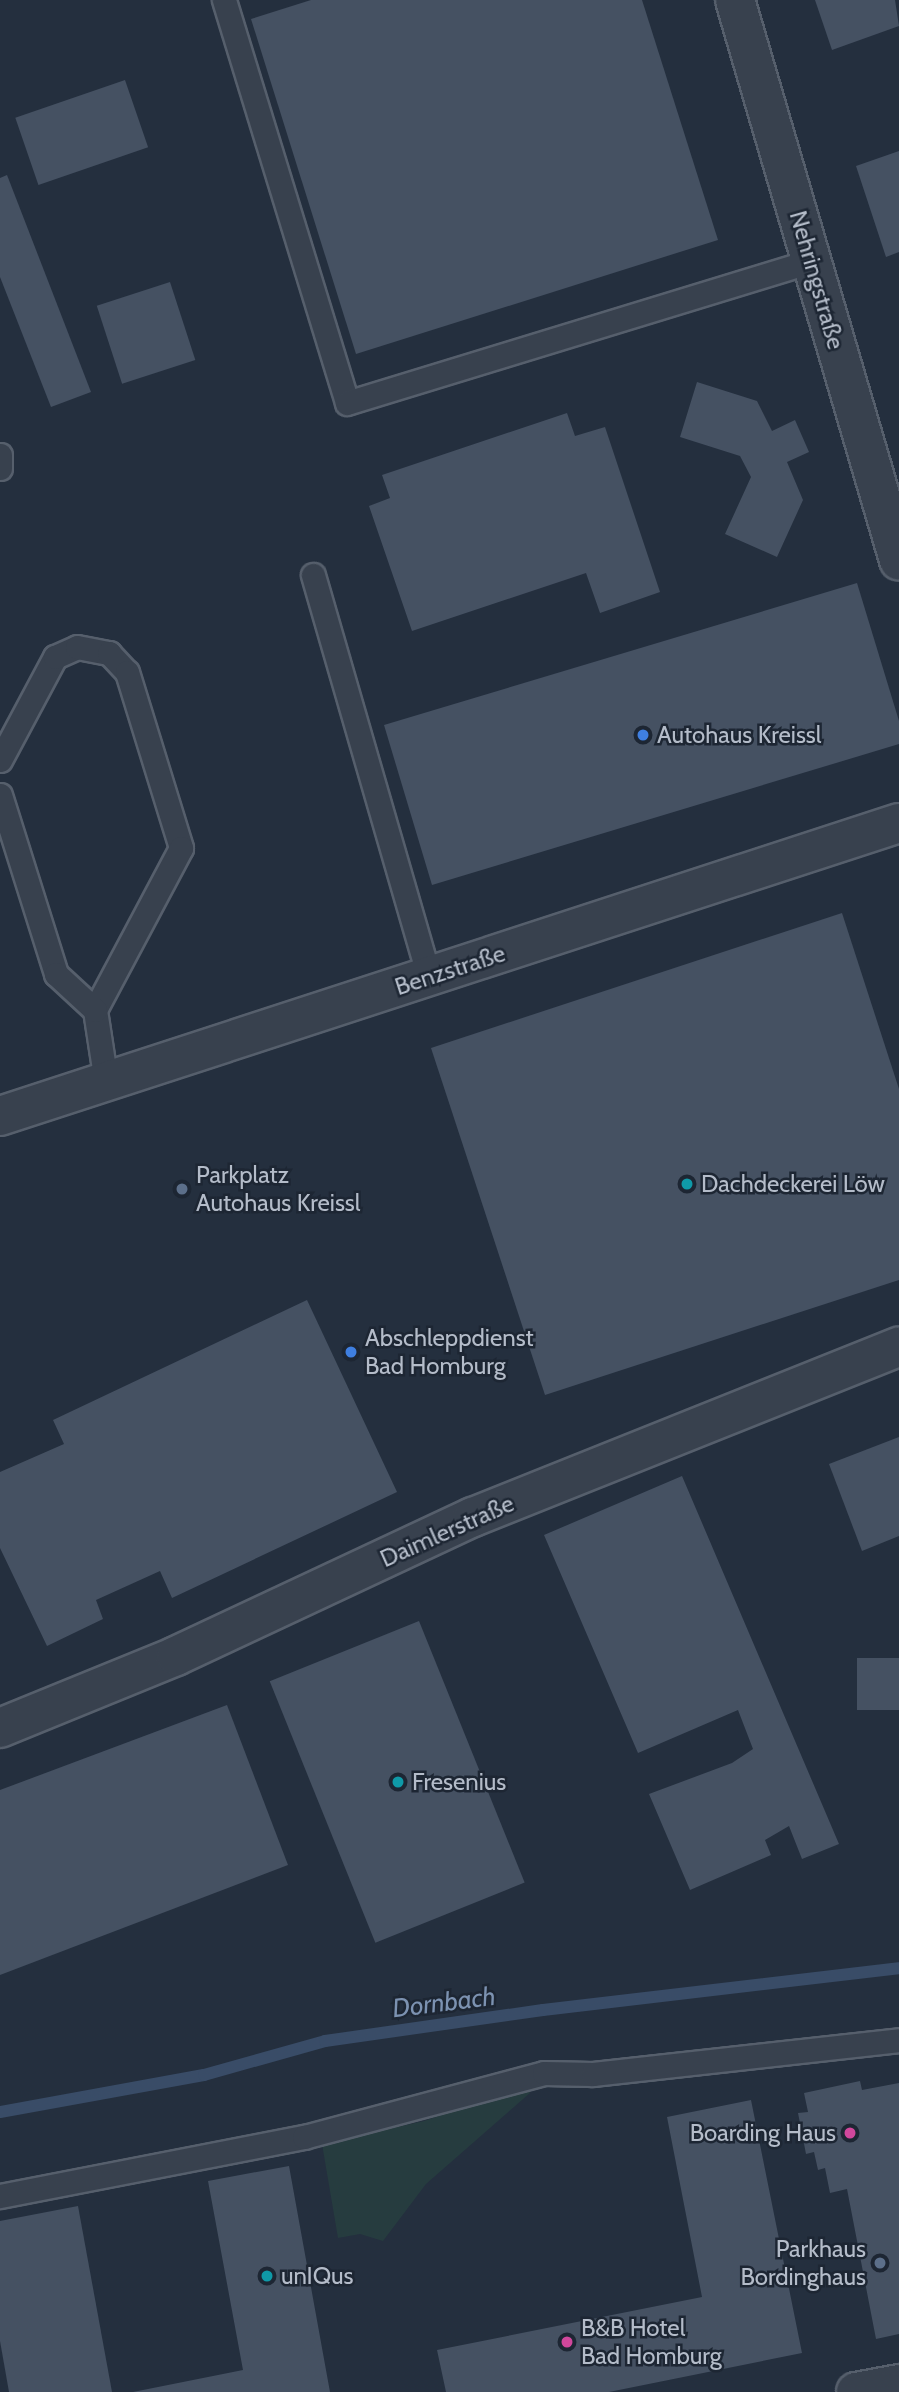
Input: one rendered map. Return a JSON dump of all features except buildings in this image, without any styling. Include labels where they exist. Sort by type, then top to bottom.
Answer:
[{"type":"street","name":"Nehringstraße","points":[[736,0],[899,560]]},
{"type":"street","name":"Benzstraße","points":[[0,1116],[899,823]]},
{"type":"street","name":"Daimlerstraße","points":[[0,1728],[176,1656],[473,1517],[899,1347]]},
{"type":"street","points":[[856,2392],[899,2384]]},
{"type":"lane","points":[[224,0],[347,403],[812,261]]},
{"type":"lane","points":[[0,455],[0,468]]},
{"type":"lane","points":[[313,575],[429,976]]},
{"type":"lane","points":[[0,760],[55,657],[77,647],[109,653],[127,672],[181,848],[95,1010],[106,1082]]},
{"type":"lane","points":[[0,795],[56,974],[95,1010]]},
{"type":"lane","points":[[0,2196],[304,2137],[544,2073],[593,2074],[899,2040]]},
{"type":"green space","points":[[528,2085],[530,2093],[426,2184],[383,2241],[360,2234],[338,2238],[322,2144],[424,2121]]},
{"type":"waterway","name":"Dornbach","points":[[0,2112],[204,2075],[325,2041],[543,2010],[899,1968]]},
{"type":"place","name":"Autohaus Kreissl","points":[[643,735]]},
{"type":"place","name":"Dachdeckerei Löw","points":[[687,1184]]},
{"type":"place","name":"Parkplatz Autohaus Kreissl","points":[[182,1189]]},
{"type":"place","name":"Abschleppdienst Bad Homburg","points":[[351,1352]]},
{"type":"place","name":"Fresenius","points":[[398,1782]]},
{"type":"place","name":"Boarding Haus","points":[[850,2133]]},
{"type":"place","name":"Parkhaus Bordinghaus","points":[[880,2263]]},
{"type":"place","name":"unIQus","points":[[267,2276]]},
{"type":"place","name":"B&B Hotel Bad Homburg","points":[[567,2342]]}]
